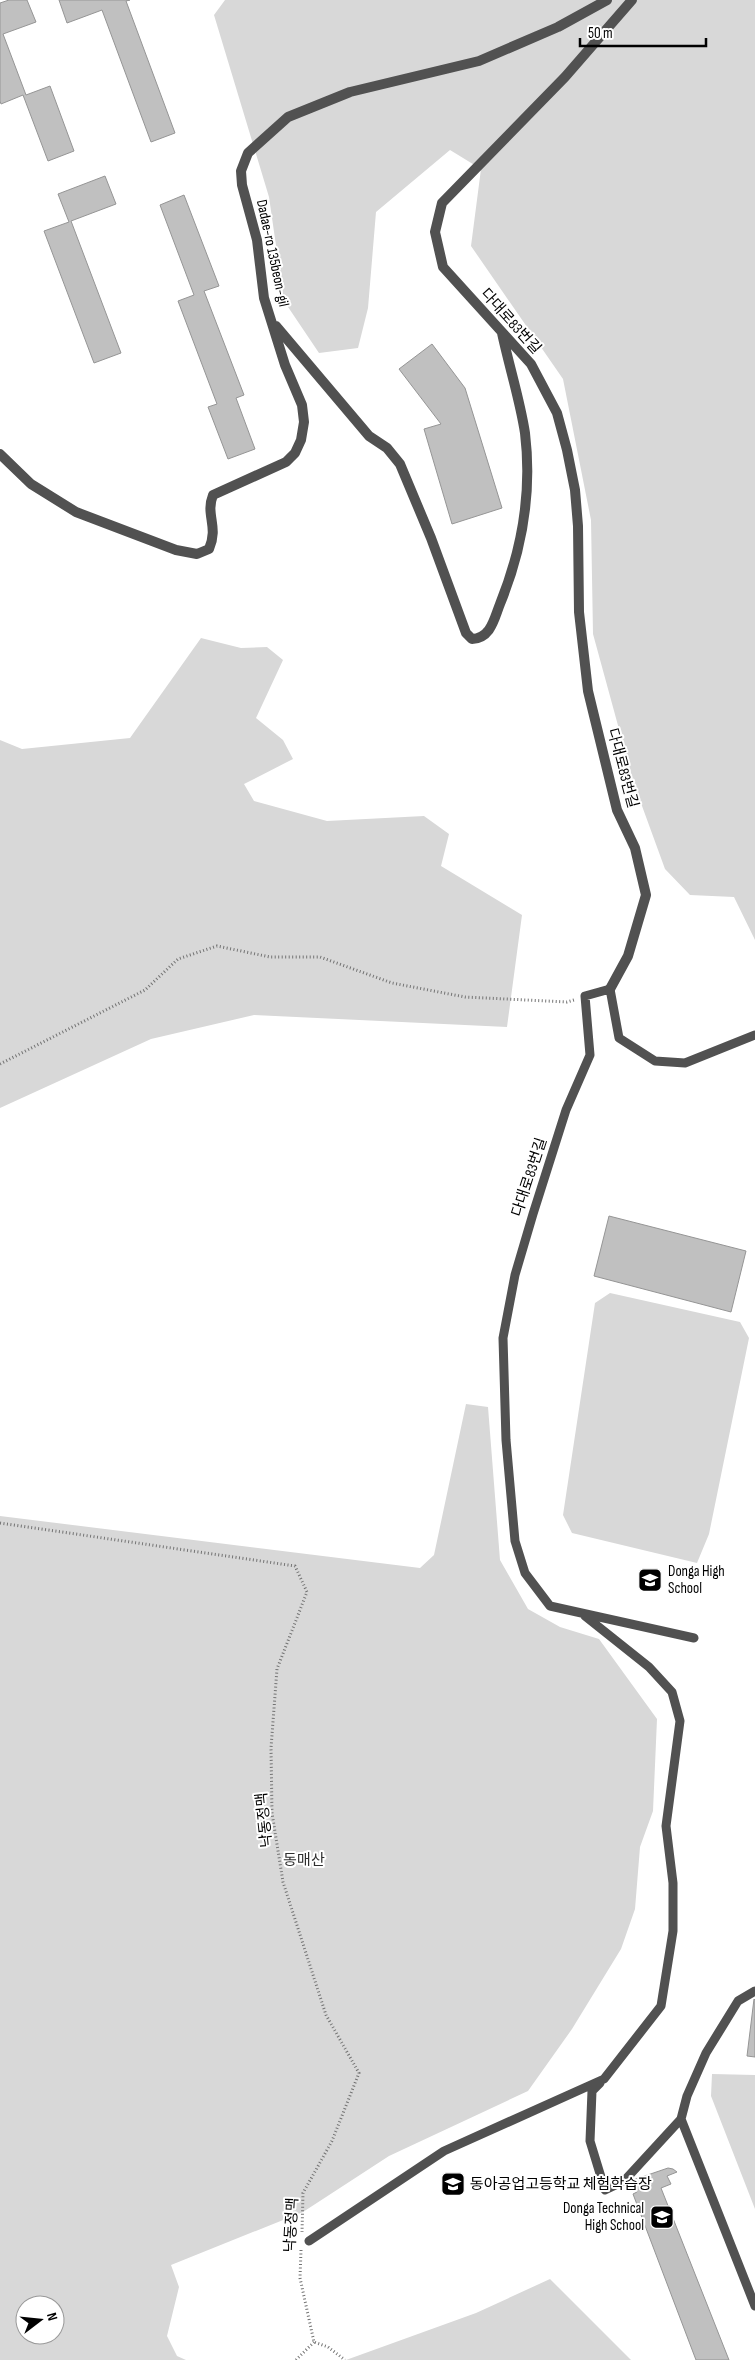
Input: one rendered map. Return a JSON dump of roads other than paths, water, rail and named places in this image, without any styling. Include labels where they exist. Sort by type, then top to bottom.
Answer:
[{"type":"street","name":"Dadae-ro 135beon-gil","points":[[0,454],[32,484],[76,512],[176,550],[198,554],[209,549],[215,537],[210,503],[213,494],[286,462],[295,454],[301,440],[304,422],[302,405],[286,366],[264,298],[257,240],[242,185],[241,171],[248,154],[288,117],[350,92],[479,61],[558,27],[607,0]]},
{"type":"street","name":"다대로83번길","points":[[610,989],[628,956],[646,895],[635,848],[617,810],[588,691],[579,612],[578,526],[575,490],[567,450],[557,413],[530,364],[443,267],[434,232],[442,203],[565,77],[632,0]]},
{"type":"street","points":[[273,322],[369,436],[387,448],[400,464],[431,538],[466,632],[472,639],[481,639],[488,633],[506,588],[522,534],[528,485],[525,432],[502,332]]},
{"type":"lane","name":"다대로83번길","points":[[610,989],[585,996],[590,1055],[566,1110],[533,1214],[515,1275],[503,1338],[506,1440],[515,1541],[525,1573],[550,1606],[694,1638]]},
{"type":"lane","points":[[610,989],[619,1038],[655,1061],[685,1063],[755,1035]]},
{"type":"lane","points":[[583,1614],[649,1667],[672,1692],[680,1721],[666,1826],[673,1883],[673,1931],[661,2006],[604,2079],[592,2091],[590,2141],[605,2190],[624,2181],[681,2119],[687,2096],[706,2054],[738,2001],[755,1991]]},
{"type":"lane","points":[[308,2241],[444,2151],[604,2079]]},
{"type":"lane","points":[[681,2119],[755,2306]]},
{"type":"place","name":"Donga High School","points":[[650,1580]]},
{"type":"place","name":"동아공업고등학교 체험학습장","points":[[453,2184]]},
{"type":"place","name":"Donga Technical High School","points":[[662,2217]]},
{"type":"park label","name":"동매산","points":[[304,1860]]}]
